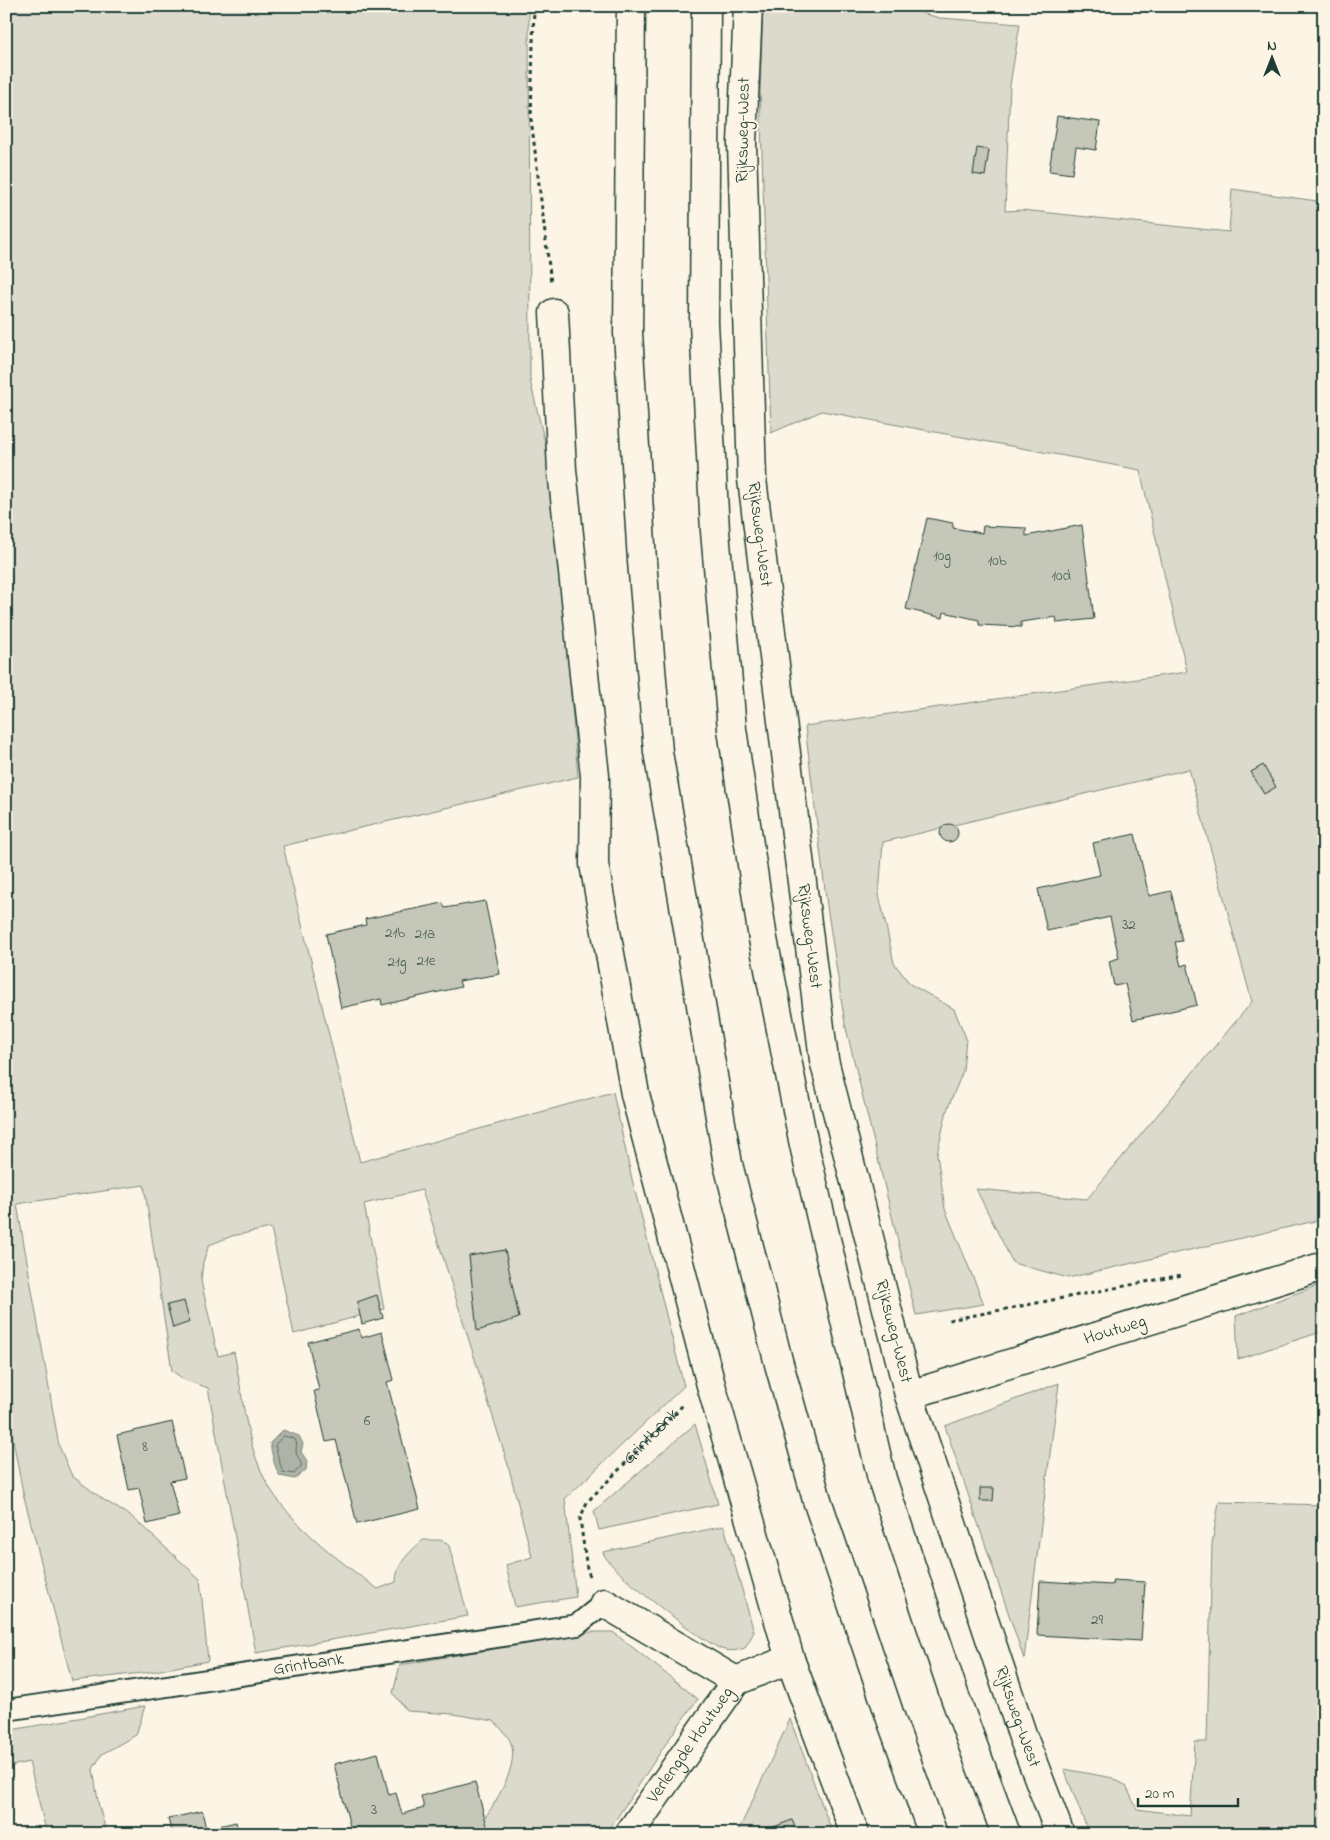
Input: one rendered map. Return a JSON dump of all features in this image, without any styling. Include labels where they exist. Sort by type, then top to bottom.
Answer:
[{"type":"main road","points":[[631,6],[628,333],[642,561],[658,752],[728,1164],[776,1354],[817,1500],[892,1722],[933,1834]]},
{"type":"main road","points":[[706,6],[704,323],[715,531],[732,729],[763,940],[804,1145],[882,1479],[956,1697],[1006,1834]]},
{"type":"main road","name":"Rijksweg-West","points":[[748,6],[742,143],[752,479],[824,1060],[910,1395],[1023,1737],[1060,1834]]},
{"type":"main road","points":[[554,313],[562,470],[595,776],[594,864],[635,1094],[711,1385],[790,1659],[855,1834]]},
{"type":"main road","name":"Houtweg","points":[[910,1395],[1324,1266]]},
{"type":"main road","points":[[604,1603],[736,1681]]},
{"type":"main road","name":"Verlengde Houtweg","points":[[629,1834],[736,1681],[790,1659]]},
{"type":"lane","name":"Grintbank","points":[[6,1710],[577,1625],[604,1603]]},
{"type":"path","points":[[534,6],[531,118],[554,313]]},
{"type":"path","points":[[949,1320],[1187,1274]]},
{"type":"path","name":"Grintbank","points":[[604,1603],[587,1569],[580,1519],[587,1502],[685,1404]]},
{"type":"shaded area","points":[[6,6],[529,6],[530,380],[552,473],[578,777],[283,846],[360,1162],[613,1092],[631,1175],[684,1386],[565,1499],[576,1597],[515,1607],[506,1565],[532,1557],[508,1465],[422,1190],[364,1204],[384,1309],[294,1334],[271,1228],[232,1236],[209,1245],[203,1262],[201,1281],[218,1356],[234,1352],[251,1442],[261,1471],[282,1505],[312,1537],[378,1589],[396,1582],[398,1569],[401,1564],[423,1540],[443,1540],[449,1546],[468,1616],[256,1653],[208,1388],[185,1380],[172,1371],[144,1185],[17,1204],[59,1446],[72,1476],[104,1500],[132,1517],[200,1579],[208,1661],[150,1672],[72,1681],[23,1493],[6,1403]]},
{"type":"shaded area","points":[[763,6],[896,6],[940,18],[1020,24],[1010,85],[1005,211],[1022,210],[1229,232],[1232,189],[1324,202],[1324,1219],[1068,1278],[1013,1263],[976,1189],[1087,1199],[1252,1002],[1189,769],[883,842],[879,894],[894,963],[910,984],[954,1009],[966,1038],[963,1071],[947,1110],[937,1154],[945,1209],[984,1304],[916,1315],[845,1024],[827,906],[805,726],[1187,672],[1140,470],[822,411],[771,433],[760,92]]},
{"type":"shaded area","points":[[1324,1283],[1324,1331],[1238,1359],[1236,1316]]},
{"type":"shaded area","points":[[1059,1383],[1024,1659],[945,1426]]},
{"type":"shaded area","points":[[695,1424],[718,1504],[599,1530],[594,1511]]},
{"type":"shaded area","points":[[1219,1502],[1324,1505],[1324,1834],[1089,1834],[1064,1769],[1113,1778],[1126,1786],[1137,1809],[1190,1816],[1195,1742],[1207,1742],[1212,1544]]},
{"type":"shaded area","points":[[724,1526],[754,1632],[745,1648],[732,1651],[719,1648],[709,1642],[655,1603],[620,1573],[608,1561],[603,1552]]},
{"type":"shaded area","points":[[589,1632],[613,1632],[698,1699],[605,1834],[474,1834],[495,1803],[507,1778],[513,1754],[511,1743],[506,1734],[494,1721],[454,1714],[407,1711],[393,1693],[400,1665]]},
{"type":"shaded area","points":[[145,1706],[136,1735],[102,1754],[93,1769],[99,1807],[107,1834],[47,1834],[29,1762],[6,1767],[6,1731]]},
{"type":"shaded area","points":[[790,1719],[833,1834],[737,1834]]},
{"type":"water","points":[[283,1430],[299,1436],[303,1444],[301,1452],[307,1461],[306,1470],[295,1479],[280,1476],[276,1469],[270,1443]]},
{"type":"building","points":[[1057,116],[1100,122],[1096,150],[1076,147],[1072,174],[1049,171]]},
{"type":"building","points":[[977,148],[989,150],[985,176],[973,174]]},
{"type":"building","points":[[927,518],[953,523],[953,528],[982,533],[983,526],[1026,528],[1026,536],[1082,525],[1094,619],[1057,623],[1056,617],[1021,622],[1021,627],[979,625],[979,620],[944,612],[943,618],[906,609]]},
{"type":"building","points":[[1263,765],[1276,787],[1264,794],[1251,772]]},
{"type":"building","points":[[945,824],[953,824],[958,829],[956,840],[945,842],[940,837],[940,829]]},
{"type":"building","points":[[1135,834],[1149,896],[1171,891],[1182,941],[1175,942],[1181,966],[1187,964],[1197,1005],[1133,1020],[1125,984],[1114,986],[1109,961],[1119,958],[1110,917],[1047,931],[1038,889],[1100,875],[1093,843]]},
{"type":"building","points":[[485,901],[500,974],[459,981],[461,987],[382,1005],[381,999],[341,1008],[326,934],[366,925],[365,919],[443,903],[445,908]]},
{"type":"building","points":[[505,1250],[519,1318],[477,1331],[469,1256]]},
{"type":"building","points":[[377,1295],[383,1318],[362,1324],[357,1302]]},
{"type":"building","points":[[184,1301],[190,1322],[173,1328],[167,1305]]},
{"type":"building","points":[[359,1329],[361,1338],[382,1332],[394,1380],[387,1382],[420,1509],[357,1524],[336,1440],[326,1442],[314,1391],[319,1390],[308,1342]]},
{"type":"building","points":[[172,1422],[185,1478],[170,1481],[179,1516],[147,1524],[139,1488],[129,1490],[117,1435]]},
{"type":"building","points":[[980,1488],[994,1488],[993,1501],[980,1501]]},
{"type":"building","points":[[1113,1580],[1145,1582],[1141,1641],[1037,1635],[1040,1581],[1112,1585]]},
{"type":"building","points":[[378,1753],[389,1795],[396,1793],[402,1814],[424,1808],[421,1796],[475,1782],[489,1833],[391,1834],[390,1830],[377,1834],[375,1829],[352,1834],[334,1764]]},
{"type":"building","points":[[202,1811],[206,1829],[236,1822],[239,1834],[172,1834],[168,1819]]},
{"type":"building","points":[[792,1820],[798,1834],[769,1834],[768,1829]]}]
